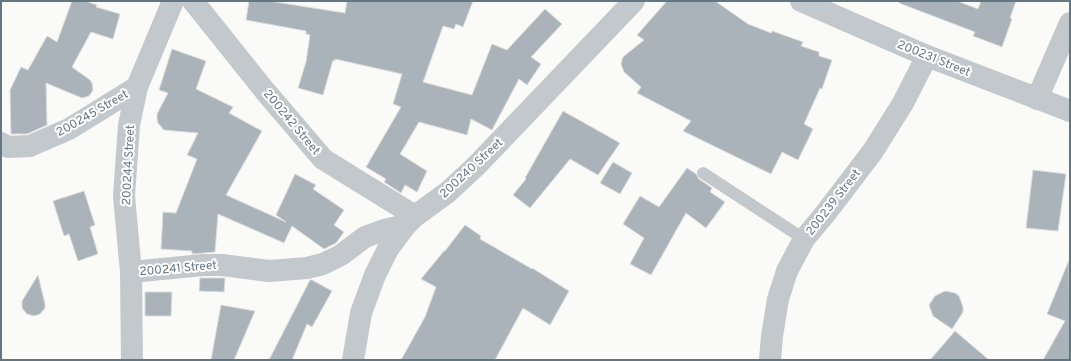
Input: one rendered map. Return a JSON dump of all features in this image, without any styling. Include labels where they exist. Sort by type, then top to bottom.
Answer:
[{"type":"street","name":"200244 Street","points":[[132,360],[130,272],[124,196],[129,125],[137,87],[173,1]]},
{"type":"street","name":"200242 Street","points":[[193,1],[265,91],[323,159],[410,220]]},
{"type":"street","name":"200240 Street","points":[[353,360],[361,312],[375,275],[388,250],[410,220],[448,192],[476,166],[634,1]]},
{"type":"street","name":"200231 Street","points":[[801,1],[926,56],[1037,99],[1070,110]]},
{"type":"street","points":[[1037,99],[1070,23]]},
{"type":"street","name":"200239 Street","points":[[770,360],[778,299],[787,271],[804,239],[873,151],[903,103],[926,56]]},
{"type":"street","name":"200245 Street","points":[[1,143],[8,146],[30,146],[69,129],[137,87]]},
{"type":"street","name":"200241 Street","points":[[130,272],[203,265],[222,265],[269,271],[307,268],[323,264],[341,254],[365,237],[410,220]]},
{"type":"lane","points":[[703,173],[804,239]]},
{"type":"building","points":[[72,1],[85,1],[97,5],[96,7],[120,14],[113,39],[91,32],[72,67],[90,80],[93,90],[89,96],[82,98],[46,83],[47,125],[27,134],[11,134],[10,90],[21,67],[28,70],[47,36],[57,42]]},
{"type":"building","points":[[249,1],[269,1],[345,13],[347,1],[473,1],[463,27],[456,24],[454,29],[443,26],[423,82],[472,95],[492,44],[507,50],[545,9],[562,24],[531,57],[541,64],[527,85],[519,79],[492,130],[471,119],[467,135],[419,122],[400,154],[427,171],[417,192],[405,185],[401,193],[384,182],[386,179],[366,167],[401,107],[393,104],[402,74],[335,59],[335,61],[333,60],[323,95],[298,88],[306,62],[310,35],[306,34],[306,31],[246,20]]},
{"type":"building","points":[[667,1],[715,1],[748,24],[771,33],[772,31],[803,42],[801,46],[819,52],[819,56],[832,60],[822,89],[820,88],[804,124],[813,129],[798,160],[782,152],[771,174],[683,131],[691,121],[637,93],[641,87],[624,72],[621,64],[622,60],[623,57],[644,40],[637,35]]},
{"type":"building","points":[[899,1],[957,1],[978,9],[981,1],[1016,1],[1010,18],[1012,19],[1002,47],[973,36],[975,32],[899,3]]},
{"type":"building","points":[[172,49],[206,61],[196,89],[233,107],[229,113],[262,131],[226,195],[286,222],[276,215],[295,174],[316,185],[313,189],[344,210],[334,225],[344,232],[336,243],[324,249],[292,226],[284,243],[218,214],[215,252],[192,254],[192,251],[161,249],[163,212],[176,213],[197,159],[187,155],[198,133],[164,130],[158,123],[157,119],[157,114],[168,93],[159,90]]},
{"type":"building","points":[[563,111],[620,143],[598,175],[570,159],[530,208],[513,195],[526,179],[525,178]]},
{"type":"building","points":[[613,162],[632,173],[620,194],[600,183]]},
{"type":"building","points":[[687,168],[712,188],[710,192],[725,202],[706,228],[686,213],[651,275],[630,264],[644,238],[623,224],[640,196],[659,207]]},
{"type":"building","points":[[1033,170],[1066,174],[1058,231],[1026,228]]},
{"type":"building","points":[[84,191],[95,225],[90,227],[98,254],[78,261],[69,234],[64,236],[53,201]]},
{"type":"building","points":[[465,225],[481,236],[480,239],[569,291],[550,325],[523,308],[495,360],[401,360],[425,317],[436,287],[421,279]]},
{"type":"building","points":[[1069,260],[1070,360],[1043,360],[1065,321],[1047,314]]},
{"type":"building","points":[[38,275],[45,308],[40,314],[34,316],[27,314],[22,308],[22,301]]},
{"type":"building","points":[[200,278],[225,278],[224,292],[199,291]]},
{"type":"building","points":[[310,280],[332,291],[312,327],[307,324],[292,360],[269,360]]},
{"type":"building","points":[[945,291],[955,293],[959,296],[963,307],[963,312],[952,329],[933,316],[929,305],[935,296]]},
{"type":"building","points":[[145,292],[172,292],[171,316],[145,316]]},
{"type":"building","points":[[221,305],[255,311],[234,360],[211,360]]},
{"type":"building","points":[[955,331],[989,360],[930,360]]}]
